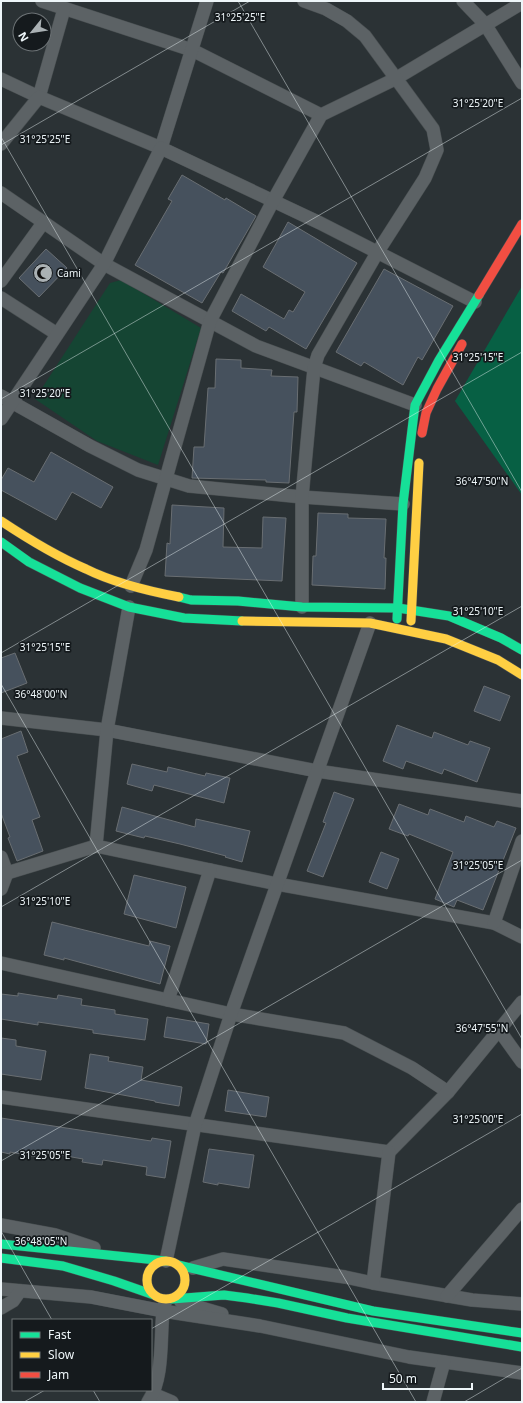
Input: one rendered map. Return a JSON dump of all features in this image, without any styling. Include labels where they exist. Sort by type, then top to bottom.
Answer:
[{"type":"street","points":[[42,1],[192,50],[321,115]]},
{"type":"street","points":[[1,419],[6,399],[57,334],[104,264],[160,148],[208,1]]},
{"type":"street","points":[[302,607],[302,497],[314,368],[318,355],[377,253],[425,178],[437,150],[433,129],[365,36],[342,18],[326,9],[304,1]]},
{"type":"street","points":[[464,1],[485,24],[522,83]]},
{"type":"street","points":[[132,586],[146,550],[210,321],[273,201],[321,115],[395,79],[522,3]]},
{"type":"street","points":[[1,144],[39,97],[64,9]]},
{"type":"street","points":[[1,79],[39,97],[160,148],[273,201],[475,302]]},
{"type":"street","points":[[1,193],[104,264],[256,346],[415,405]]},
{"type":"street","points":[[1,281],[43,223]]},
{"type":"street","points":[[397,629],[403,504],[415,405],[439,360],[522,224]]},
{"type":"street","points":[[1,298],[57,334]]},
{"type":"street","points":[[420,441],[426,414],[437,389],[465,338]]},
{"type":"street","points":[[6,399],[96,450],[138,470],[189,486],[302,497],[403,504]]},
{"type":"street","points":[[410,632],[420,457]]},
{"type":"street","points":[[1,521],[36,544],[87,570],[144,590],[191,600],[238,601],[302,607],[398,608],[412,610],[449,616],[502,638],[522,650]]},
{"type":"street","points":[[1,542],[29,562],[80,588],[129,607],[184,618],[370,623],[446,639],[498,660],[522,675]]},
{"type":"street","points":[[96,846],[107,730],[129,607]]},
{"type":"street","points":[[172,1263],[195,1125],[231,1014],[370,623]]},
{"type":"street","points":[[1,718],[107,730],[317,771],[522,801]]},
{"type":"street","points":[[494,923],[522,841]]},
{"type":"street","points":[[7,873],[96,846],[277,884],[494,923],[522,937]]},
{"type":"street","points":[[1,857],[7,873],[1,889]]},
{"type":"street","points":[[168,1000],[210,870]]},
{"type":"street","points":[[1,963],[231,1014],[344,1033],[412,1068],[448,1092]]},
{"type":"street","points":[[373,1283],[390,1152],[448,1092],[522,1002]]},
{"type":"street","points":[[499,1030],[522,1062]]},
{"type":"street","points":[[1,1097],[390,1152]]},
{"type":"street","points":[[447,1296],[522,1209]]},
{"type":"street","points":[[1,1225],[55,1235],[116,1256]]},
{"type":"street","points":[[1,1244],[172,1263],[373,1311],[522,1333]]},
{"type":"street","points":[[1,1258],[63,1266],[114,1281],[164,1301],[260,1326],[409,1356],[522,1373]]},
{"type":"street","points":[[192,1268],[224,1259],[345,1277],[472,1300],[522,1304]]},
{"type":"street","points":[[91,1298],[126,1298],[164,1301],[181,1292],[185,1281],[182,1269],[172,1263],[159,1263],[150,1271],[148,1277],[150,1290],[164,1301]]},
{"type":"street","points":[[1,1289],[91,1298],[164,1301],[224,1295],[278,1303],[347,1318],[522,1347]]},
{"type":"street","points":[[1,1308],[13,1301],[20,1292]]},
{"type":"street","points":[[152,1391],[160,1362],[164,1301]]},
{"type":"street","points":[[433,1402],[444,1362]]},
{"type":"street","points":[[150,1398],[172,1402]]},
{"type":"green space","points":[[121,280],[201,328],[158,465],[97,441],[35,399],[110,283]]},
{"type":"green space","points":[[522,286],[522,495],[455,401]]},
{"type":"building","points":[[182,175],[225,200],[226,198],[256,216],[223,273],[221,272],[202,303],[135,265],[172,201],[168,199]]},
{"type":"building","points":[[288,222],[357,263],[306,349],[269,327],[266,331],[232,311],[241,294],[284,319],[289,310],[293,312],[305,292],[263,267]]},
{"type":"building","name":"Cami","points":[[46,249],[67,268],[39,297],[19,278]]},
{"type":"building","points":[[384,269],[453,306],[422,360],[418,357],[403,385],[364,362],[361,366],[336,352]]},
{"type":"building","points":[[216,359],[241,360],[241,368],[272,370],[271,376],[298,377],[297,412],[294,412],[289,483],[266,482],[266,480],[192,478],[194,447],[204,447],[208,388],[215,388]]},
{"type":"building","points":[[51,452],[113,487],[101,508],[72,492],[56,520],[1,490],[1,480],[8,468],[34,482]]},
{"type":"building","points":[[172,505],[224,508],[223,547],[262,548],[263,517],[286,518],[282,581],[165,576],[167,543],[170,544]]},
{"type":"building","points":[[318,513],[348,514],[348,518],[386,519],[384,558],[386,558],[385,589],[312,585],[313,556],[316,556]]},
{"type":"building","points":[[15,653],[27,683],[1,693],[1,658]]},
{"type":"building","points":[[484,686],[510,696],[500,721],[474,711]]},
{"type":"building","points":[[397,725],[432,738],[434,732],[468,745],[470,741],[490,748],[477,782],[444,769],[442,774],[406,761],[403,769],[383,761]]},
{"type":"building","points":[[21,731],[28,752],[17,756],[40,817],[32,820],[43,851],[17,861],[8,838],[10,837],[1,813],[1,739]]},
{"type":"building","points":[[132,764],[167,772],[168,767],[205,776],[206,773],[230,778],[224,803],[154,785],[152,791],[127,784]]},
{"type":"building","points":[[334,792],[354,799],[323,877],[307,871],[326,823],[323,822]]},
{"type":"building","points":[[399,804],[428,815],[430,809],[464,822],[466,816],[494,827],[497,821],[516,828],[483,910],[457,900],[454,907],[435,899],[453,852],[409,834],[408,836],[389,829]]},
{"type":"building","points":[[122,807],[195,827],[196,819],[250,831],[242,862],[225,857],[226,856],[180,844],[145,836],[144,838],[116,831]]},
{"type":"building","points":[[381,852],[399,859],[387,889],[369,882]]},
{"type":"building","points":[[134,875],[186,887],[176,928],[124,914]]},
{"type":"building","points":[[52,922],[149,946],[150,941],[170,946],[160,984],[64,958],[64,960],[44,955]]},
{"type":"building","points":[[18,993],[57,999],[58,995],[82,999],[81,1005],[115,1010],[115,1014],[148,1019],[145,1040],[93,1033],[93,1030],[38,1022],[38,1025],[1,1019],[1,994],[18,996]]},
{"type":"building","points":[[167,1017],[209,1024],[206,1044],[164,1037]]},
{"type":"building","points":[[1,1038],[16,1040],[16,1046],[46,1051],[41,1080],[1,1074]]},
{"type":"building","points":[[90,1054],[109,1057],[108,1061],[143,1067],[141,1080],[182,1087],[179,1106],[85,1088]]},
{"type":"building","points":[[228,1090],[269,1097],[266,1117],[225,1111]]},
{"type":"building","points":[[1,1118],[151,1141],[152,1138],[171,1141],[165,1178],[146,1175],[147,1167],[103,1160],[102,1165],[82,1162],[83,1159],[44,1152],[43,1158],[10,1152],[10,1154],[1,1152]]},
{"type":"building","points":[[209,1149],[254,1155],[249,1188],[203,1182]]},
{"type":"traffic: fast","points":[[397,619],[403,504],[415,405],[439,360],[479,295]]},
{"type":"traffic: fast","points":[[1,542],[29,562],[80,588],[129,607],[184,618],[242,621]]},
{"type":"traffic: fast","points":[[179,597],[191,600],[238,601],[302,607],[398,608],[449,616],[501,638],[522,650]]},
{"type":"traffic: fast","points":[[1,1244],[166,1261]]},
{"type":"traffic: fast","points":[[1,1258],[63,1266],[154,1295]]},
{"type":"traffic: fast","points":[[178,1265],[373,1311],[522,1333]]},
{"type":"traffic: fast","points":[[172,1299],[224,1295],[247,1298],[347,1318],[522,1347]]},
{"type":"traffic: slow","points":[[411,621],[419,463]]},
{"type":"traffic: slow","points":[[1,521],[53,553],[97,574],[131,586],[179,597]]},
{"type":"traffic: slow","points":[[242,621],[370,623],[446,639],[498,660],[522,675]]},
{"type":"traffic: slow","points":[[166,1261],[176,1264],[182,1270],[185,1280],[182,1290],[176,1296],[166,1299],[156,1296],[150,1290],[147,1280],[150,1270],[156,1264],[166,1261]]},
{"type":"traffic: jam","points":[[479,295],[522,224]]},
{"type":"traffic: jam","points":[[422,433],[426,413],[437,389],[462,344]]},
{"type":"place","name":"Cami","points":[[43,273]]}]
